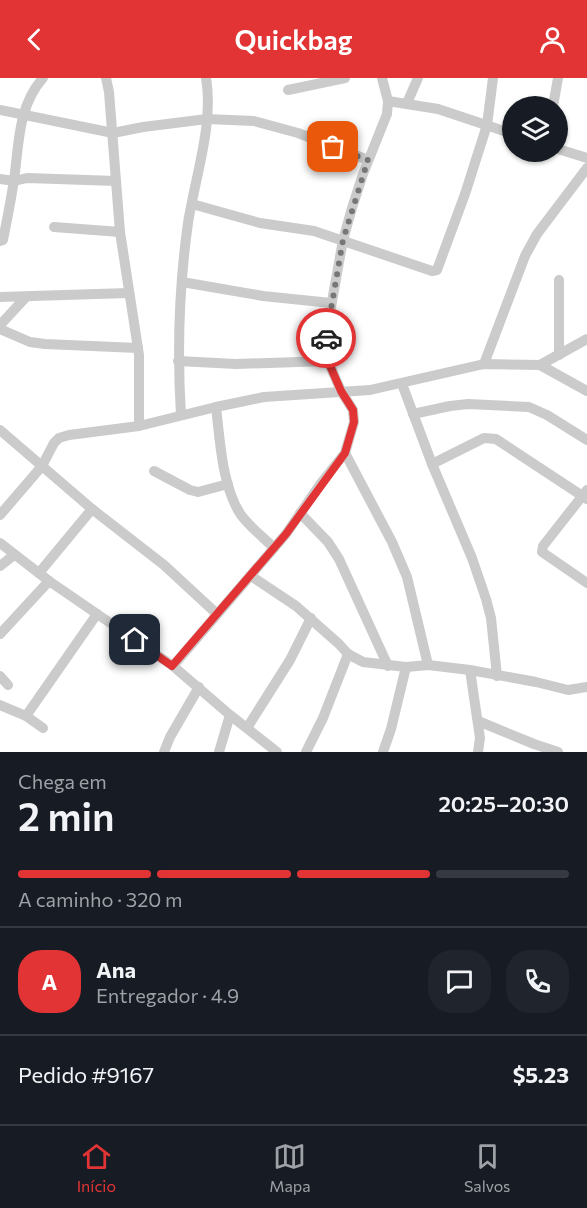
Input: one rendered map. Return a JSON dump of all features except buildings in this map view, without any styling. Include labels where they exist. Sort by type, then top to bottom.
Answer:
[{"type":"street","points":[[0,241],[3,240],[14,181],[22,116],[32,93],[43,78]]},
{"type":"street","points":[[106,78],[113,133],[120,232],[138,348],[139,426]]},
{"type":"street","points":[[181,416],[178,361],[182,282],[192,204],[207,119],[206,78]]},
{"type":"street","points":[[288,90],[345,78]]},
{"type":"street","points":[[172,666],[274,548],[345,453],[354,422],[353,410],[341,391],[328,361],[326,335],[343,240],[368,160],[384,122],[388,101],[381,78]]},
{"type":"street","points":[[407,103],[418,78]]},
{"type":"street","points":[[192,204],[260,223],[314,231],[432,271],[436,270],[465,194],[487,125],[493,78]]},
{"type":"street","points":[[554,96],[558,78]]},
{"type":"street","points":[[388,101],[438,109],[502,130]]},
{"type":"street","points":[[0,110],[113,133],[207,119],[254,121],[368,160]]},
{"type":"street","points":[[568,152],[587,158]]},
{"type":"street","points":[[484,364],[525,256],[537,234],[587,168]]},
{"type":"street","points":[[0,179],[116,181]]},
{"type":"street","points":[[54,227],[120,232]]},
{"type":"street","points":[[559,280],[559,355]]},
{"type":"street","points":[[182,282],[263,296],[331,303]]},
{"type":"street","points":[[0,297],[129,292]]},
{"type":"street","points":[[26,297],[0,327],[30,342],[138,348]]},
{"type":"street","points":[[540,365],[587,339]]},
{"type":"street","points":[[178,361],[246,364],[328,361]]},
{"type":"street","points":[[0,515],[42,465],[54,443],[69,435],[139,426],[264,398],[361,391],[402,384],[484,364],[540,365],[587,391]]},
{"type":"street","points":[[402,384],[432,464],[472,558],[486,599],[491,618],[497,676]]},
{"type":"street","points":[[413,414],[468,404],[529,407],[547,415],[587,441]]},
{"type":"street","points":[[216,407],[228,484],[242,516],[274,548]]},
{"type":"street","points":[[0,430],[92,509],[164,565],[217,614]]},
{"type":"street","points":[[432,464],[484,438],[491,438],[585,495],[543,546],[542,552],[587,583]]},
{"type":"street","points":[[345,453],[392,542],[407,577],[428,665]]},
{"type":"street","points":[[154,471],[198,492],[228,484]]},
{"type":"street","points":[[39,573],[92,509]]},
{"type":"street","points":[[300,513],[328,542],[339,559],[388,666]]},
{"type":"street","points":[[0,543],[49,581],[172,666],[277,752]]},
{"type":"street","points":[[0,567],[14,555]]},
{"type":"street","points":[[251,576],[284,596],[311,618],[348,654],[363,662],[388,666],[428,665],[470,670],[568,690],[587,687]]},
{"type":"street","points":[[0,634],[49,581]]},
{"type":"street","points":[[26,716],[97,614]]},
{"type":"street","points":[[247,728],[268,697],[311,618]]},
{"type":"street","points":[[306,752],[348,654]]},
{"type":"street","points":[[383,752],[406,667]]},
{"type":"street","points":[[470,670],[480,738],[478,752]]},
{"type":"street","points":[[0,676],[9,685]]},
{"type":"street","points":[[164,752],[170,737],[199,687]]},
{"type":"street","points":[[0,705],[26,716],[43,728]]},
{"type":"street","points":[[219,752],[230,715]]},
{"type":"street","points":[[478,721],[558,752]]},
{"type":"way so far","points":[[326,338],[343,240],[368,160],[333,147]]},
{"type":"route","points":[[135,640],[172,666],[286,534],[345,453],[354,422],[353,410],[341,391],[328,361],[326,338]]}]
